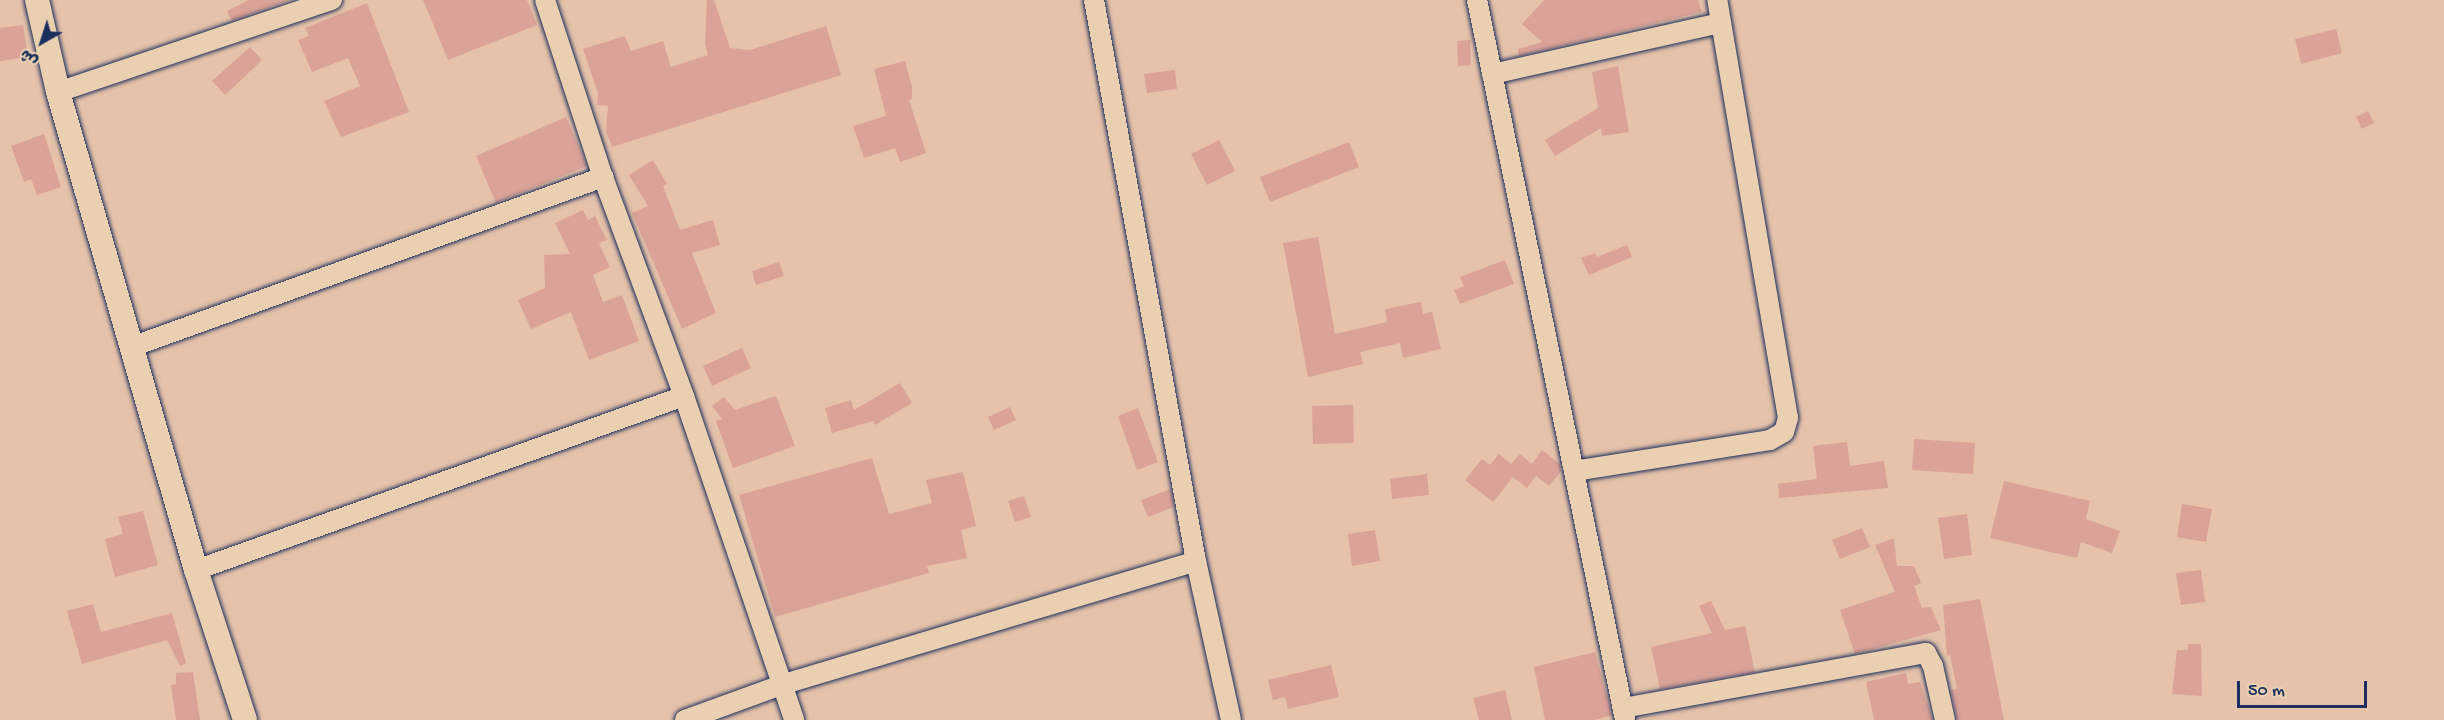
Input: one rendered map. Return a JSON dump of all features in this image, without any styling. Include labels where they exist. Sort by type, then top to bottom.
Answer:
[{"type":"street","points":[[37,0],[58,92],[134,346],[196,570],[244,720]]},
{"type":"street","points":[[58,92],[332,0]]},
{"type":"street","points":[[545,0],[603,177],[684,396],[784,684],[794,720]]},
{"type":"street","points":[[1094,0],[1196,561],[1231,720]]},
{"type":"street","points":[[1477,0],[1624,714],[1926,653],[1933,666],[1945,720]]},
{"type":"street","points":[[1574,471],[1770,440],[1784,432],[1788,418],[1717,0]]},
{"type":"street","points":[[1492,74],[1720,23]]},
{"type":"street","points":[[134,346],[603,177]]},
{"type":"street","points":[[196,570],[684,396]]},
{"type":"street","points":[[685,720],[784,684],[1196,561]]},
{"type":"building","points":[[249,0],[289,0],[232,21],[227,11]]},
{"type":"building","points":[[423,0],[527,0],[537,25],[448,60]]},
{"type":"building","points":[[707,0],[714,0],[730,48],[750,50],[826,26],[841,75],[612,147],[606,131],[608,106],[597,105],[598,93],[583,49],[625,36],[631,51],[663,41],[671,67],[708,55],[705,44]]},
{"type":"building","points":[[1544,0],[1698,0],[1702,12],[1519,56],[1518,49],[1542,42],[1522,24]]},
{"type":"building","points":[[367,3],[409,112],[341,137],[324,101],[360,86],[348,58],[312,72],[298,40],[309,36],[305,28]]},
{"type":"building","points":[[23,25],[28,57],[0,61],[0,28]]},
{"type":"building","points":[[2336,29],[2342,53],[2301,64],[2295,39]]},
{"type":"building","points":[[1470,40],[1471,65],[1458,66],[1457,41]]},
{"type":"building","points":[[250,47],[262,60],[225,95],[212,81]]},
{"type":"building","points":[[905,61],[912,87],[912,99],[909,100],[926,153],[900,162],[895,148],[864,158],[853,126],[886,116],[874,69]]},
{"type":"building","points":[[1618,66],[1629,132],[1602,136],[1601,128],[1555,156],[1545,140],[1598,108],[1592,72]]},
{"type":"building","points":[[1175,70],[1177,89],[1147,93],[1144,74]]},
{"type":"building","points":[[2368,111],[2374,123],[2362,129],[2356,117]]},
{"type":"building","points":[[566,117],[587,166],[496,203],[476,156]]},
{"type":"building","points":[[44,134],[61,187],[37,195],[31,179],[24,182],[11,146]]},
{"type":"building","points":[[1219,140],[1235,171],[1207,185],[1191,154]]},
{"type":"building","points":[[1349,142],[1359,167],[1270,202],[1260,177]]},
{"type":"building","points":[[653,160],[667,184],[663,186],[680,230],[713,220],[720,245],[692,253],[716,313],[682,329],[632,213],[648,206],[629,175]]},
{"type":"building","points":[[583,210],[588,220],[595,216],[607,240],[599,243],[610,267],[593,275],[603,302],[622,295],[639,341],[589,360],[571,312],[531,329],[518,300],[545,288],[544,255],[570,254],[555,223]]},
{"type":"building","points":[[1318,237],[1335,334],[1387,322],[1385,309],[1421,302],[1423,314],[1432,312],[1441,349],[1403,358],[1400,343],[1360,352],[1363,364],[1308,377],[1283,243]]},
{"type":"building","points":[[1627,245],[1632,257],[1589,275],[1581,258],[1595,253],[1597,257]]},
{"type":"building","points":[[1505,260],[1514,284],[1460,304],[1454,290],[1464,286],[1460,277]]},
{"type":"building","points":[[779,262],[784,276],[756,285],[752,271]]},
{"type":"building","points":[[742,348],[751,368],[712,386],[703,366]]},
{"type":"building","points":[[900,383],[912,403],[875,425],[873,421],[832,433],[825,408],[851,400],[854,410]]},
{"type":"building","points":[[776,396],[795,446],[733,468],[716,421],[722,419],[712,406],[724,397],[735,410]]},
{"type":"building","points":[[1353,405],[1354,443],[1313,444],[1312,406]]},
{"type":"building","points":[[1010,407],[1016,420],[994,430],[988,417]]},
{"type":"building","points":[[1138,408],[1158,462],[1137,470],[1118,416]]},
{"type":"building","points":[[1914,439],[1975,443],[1973,474],[1912,470]]},
{"type":"building","points":[[1847,442],[1850,466],[1884,461],[1888,488],[1779,498],[1778,484],[1817,479],[1813,446]]},
{"type":"building","points":[[1542,450],[1560,464],[1561,471],[1549,486],[1536,476],[1527,488],[1513,477],[1493,502],[1465,480],[1482,459],[1490,465],[1499,454],[1511,464],[1520,454],[1532,464]]},
{"type":"building","points":[[872,458],[889,514],[932,503],[926,480],[963,472],[976,526],[961,530],[967,558],[927,566],[929,573],[775,617],[739,495]]},
{"type":"building","points":[[1427,474],[1429,495],[1392,499],[1390,479]]},
{"type":"building","points":[[2004,481],[2090,501],[2086,519],[2120,531],[2112,553],[2081,542],[2077,558],[1990,538]]},
{"type":"building","points":[[1171,489],[1174,507],[1148,517],[1141,500]]},
{"type":"building","points":[[1024,496],[1031,517],[1015,522],[1008,501]]},
{"type":"building","points":[[2182,504],[2212,509],[2206,542],[2177,537]]},
{"type":"building","points":[[143,511],[158,565],[115,577],[105,539],[123,534],[118,517]]},
{"type":"building","points":[[1967,514],[1972,555],[1944,559],[1938,518]]},
{"type":"building","points":[[1862,528],[1870,547],[1840,559],[1832,540]]},
{"type":"building","points":[[1375,530],[1380,561],[1352,566],[1348,534]]},
{"type":"building","points":[[1894,538],[1897,566],[1914,566],[1921,583],[1914,586],[1922,608],[1931,607],[1941,630],[1855,654],[1840,610],[1895,592],[1875,545]]},
{"type":"building","points":[[2201,570],[2205,602],[2181,605],[2176,573]]},
{"type":"building","points":[[1980,599],[2004,720],[1957,720],[1951,690],[1957,689],[1950,655],[1947,656],[1943,605]]},
{"type":"building","points":[[1711,601],[1725,630],[1745,626],[1755,672],[1660,689],[1651,647],[1712,633],[1699,606]]},
{"type":"building","points":[[93,604],[101,632],[172,613],[186,663],[180,666],[167,640],[82,664],[67,611]]},
{"type":"building","points":[[2188,644],[2201,644],[2202,696],[2172,694],[2177,650],[2188,650]]},
{"type":"building","points":[[1595,652],[1612,715],[1595,720],[1545,720],[1534,667]]},
{"type":"building","points":[[1331,665],[1339,697],[1288,709],[1285,697],[1273,700],[1268,680]]},
{"type":"building","points":[[193,672],[200,720],[176,720],[171,685],[176,684],[176,673]]},
{"type":"building","points":[[1906,673],[1908,684],[1920,682],[1933,720],[1874,720],[1866,682]]},
{"type":"building","points":[[1505,690],[1512,720],[1479,720],[1473,698]]}]
